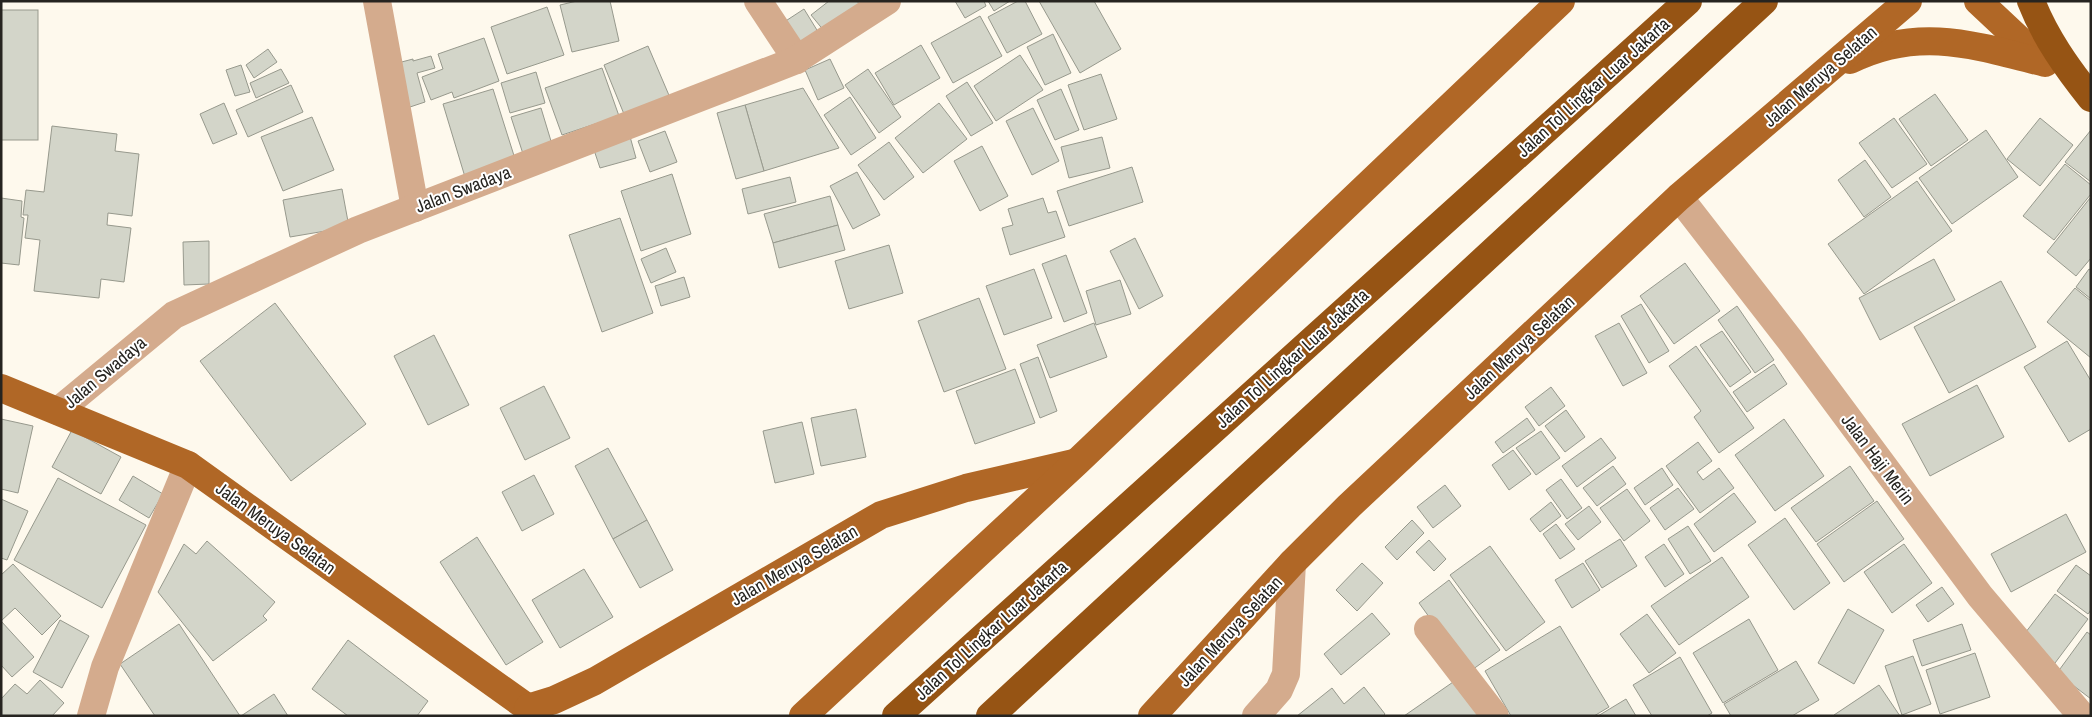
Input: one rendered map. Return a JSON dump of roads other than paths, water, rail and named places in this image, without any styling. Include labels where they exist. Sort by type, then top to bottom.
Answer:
[{"type":"highway","name":"Jalan Tol Lingkar Luar Jakarta","points":[[896,716],[1688,1]]},
{"type":"highway","points":[[990,716],[1764,1]]},
{"type":"highway","points":[[2031,1],[2054,46],[2091,98]]},
{"type":"main road","points":[[802,716],[1077,462],[1561,1]]},
{"type":"main road","points":[[1864,37],[1880,1]]},
{"type":"main road","name":"Jalan Meruya Selatan","points":[[1152,716],[1292,564],[1349,506],[1679,197],[1908,1]]},
{"type":"main road","points":[[1978,1],[2045,63],[2091,98]]},
{"type":"main road","points":[[1825,71],[1869,50],[1892,43],[1933,40],[1974,46],[2045,63]]},
{"type":"main road","name":"Jalan Meruya Selatan","points":[[1,388],[188,465],[530,712],[595,681],[881,515],[966,488],[1077,462]]},
{"type":"street","points":[[377,1],[415,208]]},
{"type":"street","points":[[758,1],[797,60]]},
{"type":"street","name":"Jalan Swadaya","points":[[58,411],[174,315],[358,230],[797,60],[887,1]]},
{"type":"street","name":"Jalan Haji Merin","points":[[1679,197],[1796,348],[1980,596],[2082,716]]},
{"type":"street","points":[[91,716],[105,667],[188,465]]},
{"type":"street","points":[[1256,716],[1279,690],[1286,674],[1292,564]]},
{"type":"street","points":[[1428,629],[1495,716]]}]
